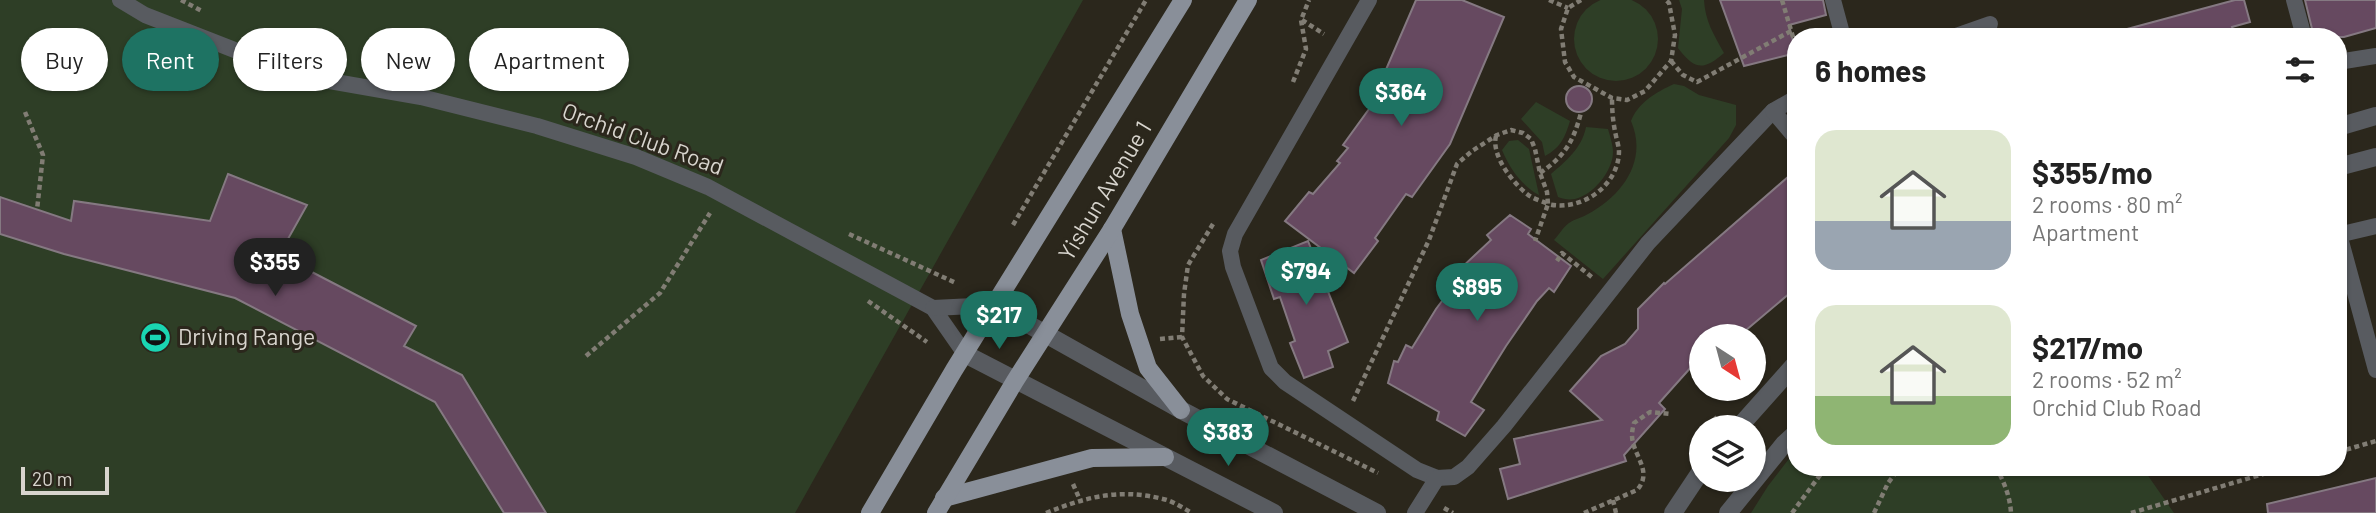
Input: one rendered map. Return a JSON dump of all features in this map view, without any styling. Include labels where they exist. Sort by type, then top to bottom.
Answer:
[{"type":"main road","name":"Yishun Avenue 1","points":[[870,513],[994,305],[1183,0]]},
{"type":"main road","name":"Yishun Avenue 1","points":[[940,505],[1112,229],[1248,0]]},
{"type":"main road","points":[[1112,229],[1130,314],[1149,368],[1181,410]]},
{"type":"main road","points":[[940,505],[1092,458],[1165,457]]},
{"type":"street","points":[[2347,124],[2376,116]]},
{"type":"street","points":[[2347,164],[2376,157]]},
{"type":"street","points":[[994,305],[1181,410],[1377,513]]},
{"type":"street","name":"Orchid Club Road","points":[[965,354],[1274,513]]},
{"type":"street","points":[[1750,415],[1787,373]]},
{"type":"street","points":[[1728,513],[1787,443]]},
{"type":"street","points":[[1674,513],[1689,490]]},
{"type":"lane","name":"Orchid Club Road","points":[[120,0],[145,15],[301,76],[421,97],[537,127],[636,158],[709,187],[933,308],[965,354]]},
{"type":"lane","points":[[1369,0],[1235,234],[1230,251],[1233,267],[1271,368],[1285,382],[1417,470],[1437,478],[1454,477],[1468,467],[1504,426],[1648,243],[1773,111],[1787,103]]},
{"type":"lane","points":[[1833,0],[1841,28]]},
{"type":"lane","points":[[2294,0],[2302,28]]},
{"type":"lane","points":[[1979,28],[1990,24]]},
{"type":"lane","points":[[2347,61],[2376,56]]},
{"type":"lane","points":[[1773,111],[1787,127]]},
{"type":"lane","points":[[2347,232],[2376,226]]},
{"type":"lane","points":[[2347,266],[2376,370]]},
{"type":"lane","points":[[933,308],[994,305]]},
{"type":"lane","points":[[1415,513],[1437,478]]},
{"type":"path","points":[[1012,226],[1146,0]]},
{"type":"path","points":[[1549,0],[1568,9]]},
{"type":"path","points":[[1581,0],[1568,9],[1561,29],[1565,62],[1574,77],[1612,97],[1627,100],[1645,90],[1671,61],[1675,36],[1666,0]]},
{"type":"path","points":[[1782,0],[1790,28]]},
{"type":"path","points":[[1301,20],[1326,36]]},
{"type":"path","points":[[1671,61],[1683,75],[1697,82],[1787,33]]},
{"type":"path","points":[[1497,135],[1494,145],[1502,165],[1528,195],[1558,206],[1578,204],[1595,196],[1615,168],[1619,152],[1612,116],[1612,97]]},
{"type":"path","points":[[25,112],[43,155],[37,210]]},
{"type":"path","points":[[1540,173],[1555,163],[1575,137],[1581,113]]},
{"type":"path","points":[[1344,421],[1429,240],[1457,164],[1497,135],[1511,130],[1523,133],[1531,139],[1547,192],[1548,204],[1535,241]]},
{"type":"path","points":[[586,356],[660,293],[713,209],[706,205]]},
{"type":"path","points":[[1557,261],[1562,253],[1611,291]]},
{"type":"path","points":[[867,300],[932,348]]},
{"type":"path","points":[[1182,337],[1203,376],[1227,398],[1384,476]]},
{"type":"path","points":[[1584,513],[1637,490],[1643,483],[1644,474],[1632,437],[1634,423],[1650,412],[1670,414]]},
{"type":"path","points":[[2347,449],[2376,441]]},
{"type":"path","points":[[1792,513],[1819,476]]},
{"type":"path","points":[[1874,513],[1894,476]]},
{"type":"path","points":[[2000,476],[2010,501],[2011,513]]},
{"type":"path","points":[[2131,513],[2256,476]]},
{"type":"path","points":[[1046,513],[1080,500],[1122,494],[1165,499],[1192,513]]},
{"type":"path","points":[[1425,498],[1453,513]]},
{"type":"path","points":[[1614,500],[1616,513]]},
{"type":"green space","points":[[1604,-1],[1628,-1],[1639,4],[1651,16],[1657,31],[1657,47],[1651,62],[1639,74],[1624,80],[1608,80],[1593,74],[1581,62],[1575,47],[1575,31],[1581,16],[1586,9]]},
{"type":"green space","points":[[0,0],[1083,0],[795,513],[0,513]]},
{"type":"green space","points":[[1679,0],[1704,0],[1708,21],[1724,53],[1710,63],[1700,66],[1694,64],[1678,48],[1682,9]]},
{"type":"green space","points":[[1674,84],[1684,86],[1699,95],[1736,105],[1736,125],[1729,138],[1603,279],[1554,240],[1573,220],[1601,206],[1621,187],[1634,163],[1635,135],[1631,121],[1634,115],[1648,99]]},
{"type":"green space","points":[[1536,102],[1570,121],[1561,142],[1545,156],[1542,142],[1521,119]]},
{"type":"green space","points":[[1586,127],[1608,129],[1613,152],[1610,167],[1589,193],[1575,199],[1558,197],[1551,174],[1577,148]]},
{"type":"green space","points":[[1518,140],[1529,149],[1539,195],[1517,176],[1502,150],[1509,141]]},
{"type":"green space","points":[[1787,461],[1787,476],[2148,476],[2174,513],[1751,513]]},
{"type":"building","points":[[1416,0],[1462,0],[1504,17],[1450,144],[1412,197],[1406,194],[1375,238],[1378,241],[1354,273],[1285,221],[1309,192],[1313,194],[1340,163],[1337,161],[1348,148],[1343,145],[1369,109]]},
{"type":"building","points":[[1720,0],[1823,0],[1826,15],[1789,25],[1790,28],[1787,28],[1787,55],[1744,66]]},
{"type":"building","points":[[2235,0],[2244,0],[2250,22],[2232,28],[2131,28]]},
{"type":"building","points":[[2305,0],[2376,0],[2376,28],[2347,36],[2347,28],[2312,28]]},
{"type":"building","points":[[1579,86],[1588,90],[1592,99],[1588,108],[1579,112],[1570,108],[1566,99],[1570,90]]},
{"type":"building","points":[[228,174],[307,205],[279,255],[416,326],[404,346],[462,375],[546,513],[504,513],[435,402],[235,298],[64,254],[0,234],[0,197],[71,221],[74,201],[210,221]]},
{"type":"building","points":[[1787,178],[1787,296],[1753,324],[1689,324],[1689,369],[1659,403],[1665,409],[1624,455],[1626,461],[1508,499],[1500,469],[1520,464],[1514,439],[1602,420],[1570,391],[1601,356],[1625,344],[1638,329],[1638,309],[1664,283]]},
{"type":"building","points":[[1510,215],[1531,229],[1528,234],[1571,266],[1554,292],[1549,288],[1537,301],[1471,402],[1484,410],[1465,436],[1437,420],[1439,412],[1388,383],[1394,361],[1398,362],[1406,345],[1412,348],[1463,273],[1460,269],[1491,240],[1487,235]]},
{"type":"building","points":[[1308,241],[1348,342],[1328,351],[1333,367],[1304,378],[1290,343],[1295,341],[1280,297],[1274,299],[1261,260]]},
{"type":"building","points":[[2376,478],[2376,513],[2268,513],[2267,504]]},
{"type":"place","name":"Driving Range","points":[[155,337]]}]
